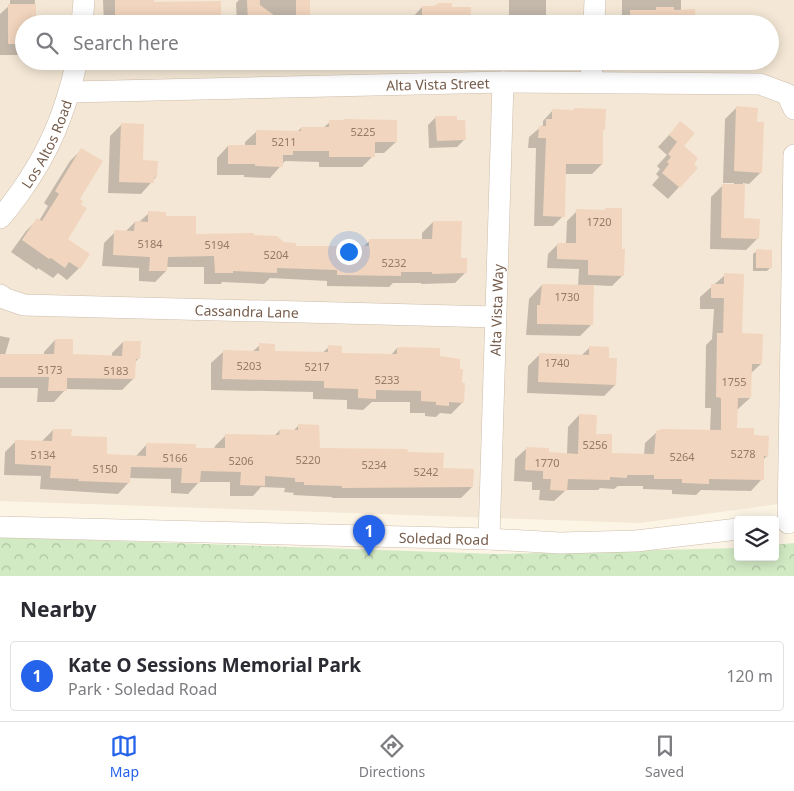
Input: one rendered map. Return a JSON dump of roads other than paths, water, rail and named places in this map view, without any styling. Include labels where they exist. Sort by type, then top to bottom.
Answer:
[{"type":"street","points":[[83,15],[84,0]]},
{"type":"street","points":[[594,15],[595,0]]},
{"type":"street","name":"Los Altos Road","points":[[0,218],[31,178],[53,138],[70,92],[75,70]]},
{"type":"street","name":"Alta Vista Street","points":[[70,92],[503,82],[592,72],[760,84],[787,94],[794,109]]},
{"type":"street","name":"Alta Vista Way","points":[[488,539],[503,82]]},
{"type":"street","points":[[786,524],[794,155]]},
{"type":"street","name":"Cassandra Lane","points":[[0,295],[6,299],[24,304],[496,317]]},
{"type":"street","name":"Soledad Road","points":[[0,527],[488,539],[560,543],[636,541],[734,529]]},
{"type":"place","name":"Kate O Sessions Memorial Park","points":[[369,556]]}]
